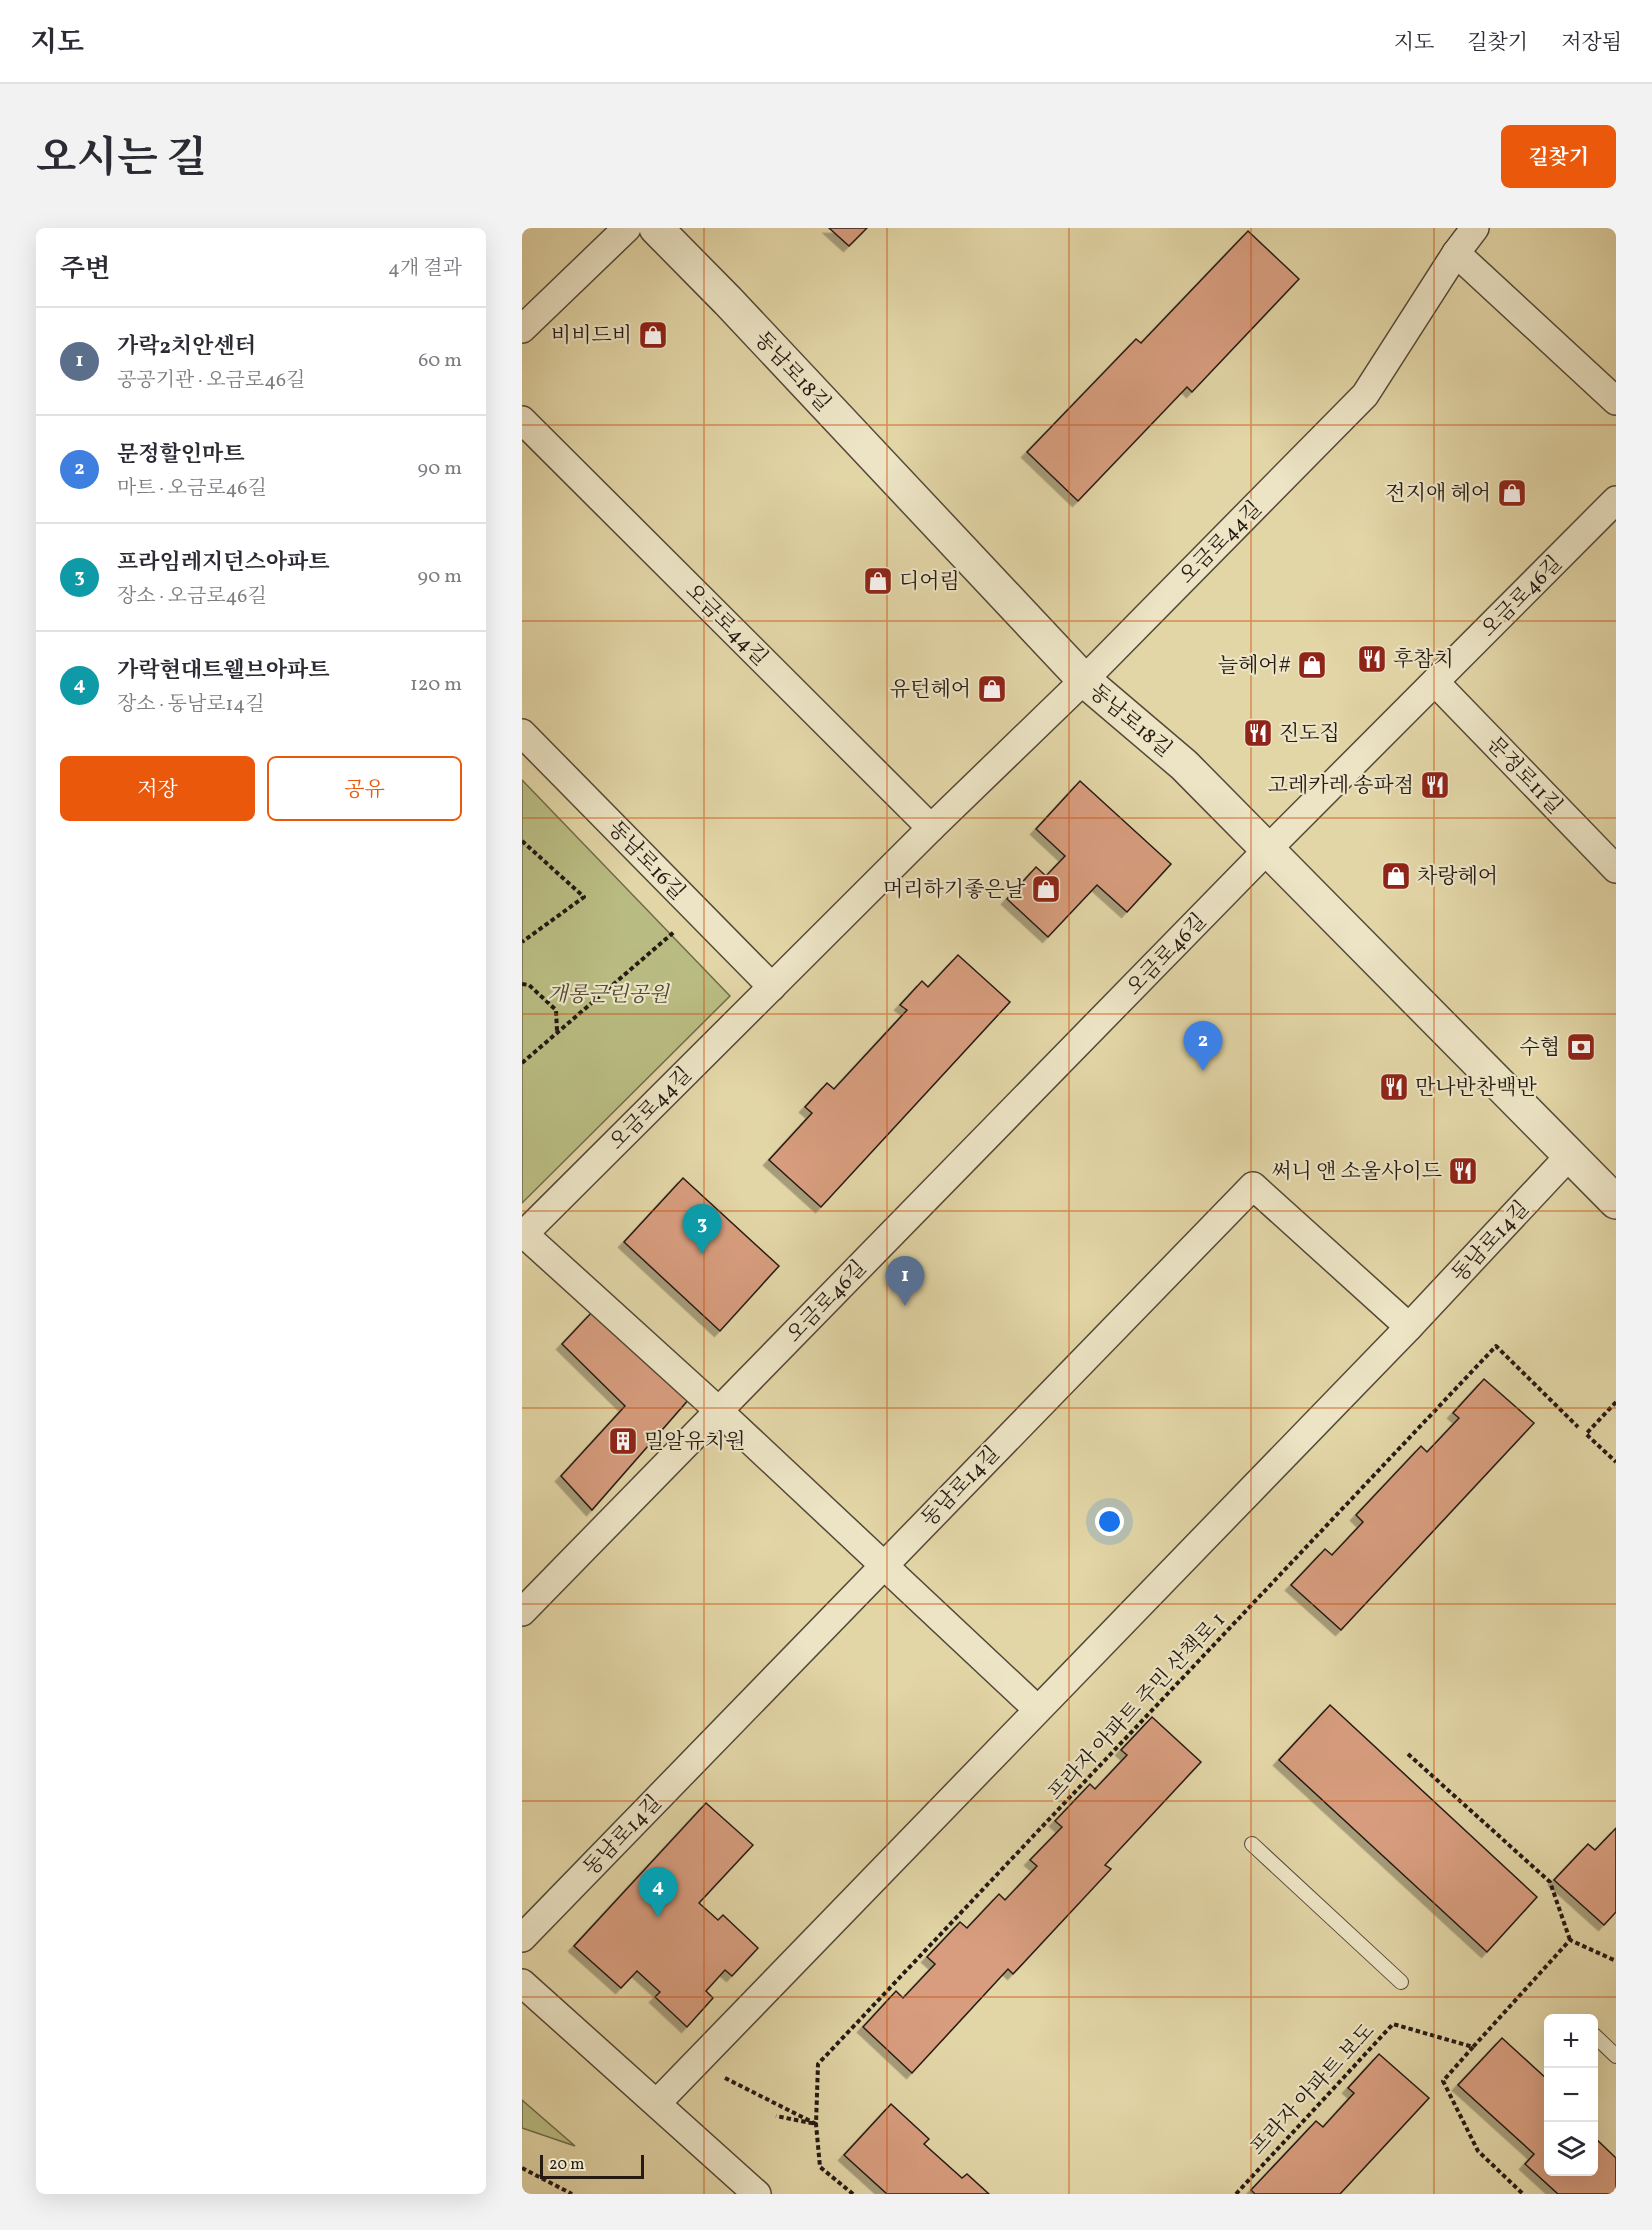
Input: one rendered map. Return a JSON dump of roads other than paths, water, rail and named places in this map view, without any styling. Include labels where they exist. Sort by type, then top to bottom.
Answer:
[{"type":"street","points":[[522,329],[627,228]]},
{"type":"street","name":"동남로18길","points":[[656,228],[728,301],[1084,680],[1185,765],[1616,1202]]},
{"type":"street","name":"오금로44길","points":[[523,1235],[931,828],[1084,680],[1365,395],[1456,253],[1475,228]]},
{"type":"street","points":[[1456,253],[1616,401]]},
{"type":"street","name":"오금로44길","points":[[522,420],[931,828]]},
{"type":"street","name":"오금로46길","points":[[522,1612],[1267,850],[1616,500]]},
{"type":"street","name":"문정로11길","points":[[1435,682],[1613,860]]},
{"type":"street","name":"동남로16길","points":[[522,733],[772,987]]},
{"type":"street","name":"동남로14길","points":[[657,2103],[1409,1327],[1570,1155]]},
{"type":"street","name":"동남로14길","points":[[522,1938],[1252,1186],[1409,1327]]},
{"type":"street","points":[[523,1235],[719,1411],[1037,1709]]},
{"type":"street","points":[[522,1983],[757,2194]]},
{"type":"lane","points":[[1252,1844],[1401,1982]]},
{"type":"lane","points":[[1598,2040],[1616,2056]]},
{"type":"place","name":"비비드비","points":[[653,335]]},
{"type":"place","name":"전지애 헤어","points":[[1512,493]]},
{"type":"place","name":"디어림","points":[[878,581]]},
{"type":"place","name":"후참치","points":[[1372,659]]},
{"type":"place","name":"늘헤어#","points":[[1312,665]]},
{"type":"place","name":"유턴헤어","points":[[992,689]]},
{"type":"place","name":"진도집","points":[[1258,733]]},
{"type":"place","name":"고레카레 송파점","points":[[1435,785]]},
{"type":"place","name":"차랑헤어","points":[[1396,876]]},
{"type":"place","name":"머리하기좋은날","points":[[1046,889]]},
{"type":"place","name":"수협","points":[[1581,1047]]},
{"type":"place","name":"문정할인마트","points":[[1203,1071]]},
{"type":"place","name":"만나반찬백반","points":[[1394,1087]]},
{"type":"place","name":"써니 앤 소울사이드","points":[[1463,1171]]},
{"type":"place","name":"프라임레지던스아파트","points":[[702,1254]]},
{"type":"place","name":"가락2치안센터","points":[[905,1306]]},
{"type":"place","name":"밀알유치원","points":[[623,1441]]},
{"type":"place","name":"가락현대트웰브아파트","points":[[658,1917]]},
{"type":"park label","name":"개롱근린공원","points":[[608,994]]}]
